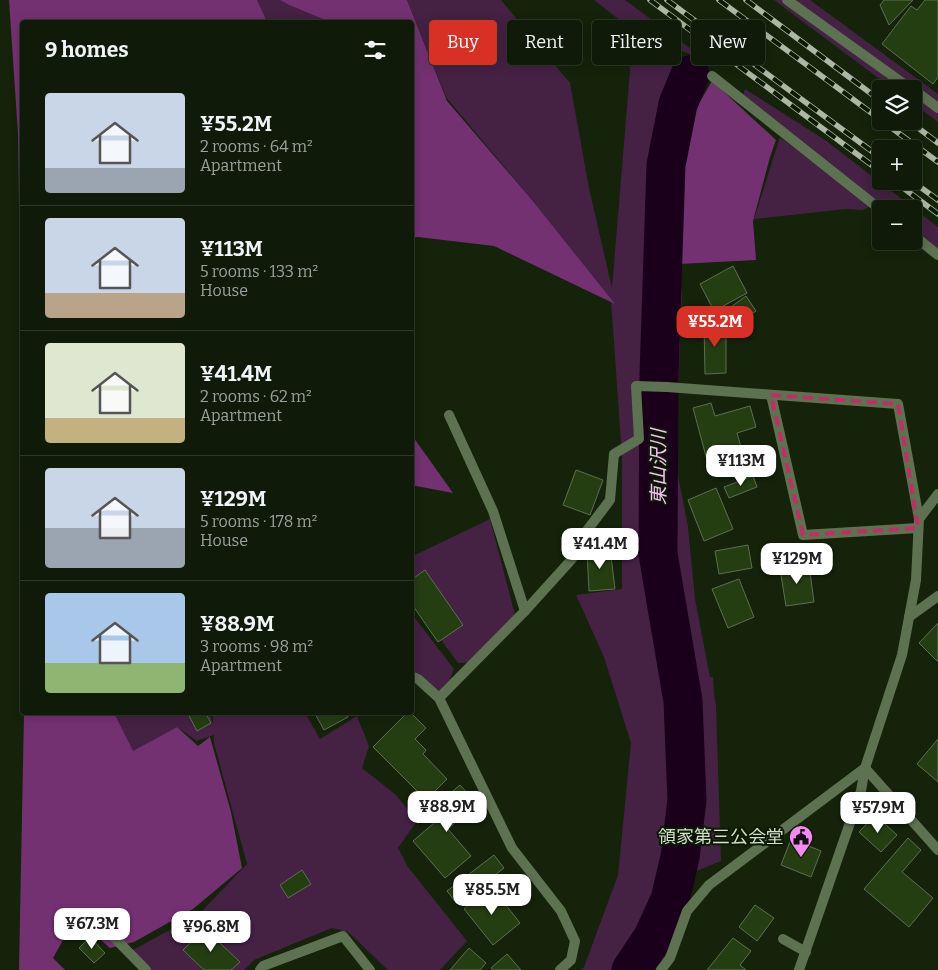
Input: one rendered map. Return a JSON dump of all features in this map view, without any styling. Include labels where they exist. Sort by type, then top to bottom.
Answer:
[{"type":"street","points":[[786,0],[899,80]]},
{"type":"street","points":[[712,76],[872,203]]},
{"type":"street","points":[[922,96],[938,108]]},
{"type":"street","points":[[922,242],[938,255]]},
{"type":"street","points":[[439,698],[525,611],[572,558],[579,541],[610,500],[614,454],[639,439],[636,386],[898,404],[919,524],[916,580],[902,655],[865,768],[861,791],[799,970]]},
{"type":"street","points":[[771,395],[803,535],[919,524]]},
{"type":"street","points":[[450,415],[493,511],[525,611]]},
{"type":"street","points":[[919,524],[938,494]]},
{"type":"street","points":[[909,617],[938,596]]},
{"type":"street","points":[[414,677],[418,678],[439,698],[512,848],[560,911],[575,941],[571,960],[560,970]]},
{"type":"street","points":[[865,768],[938,850]]},
{"type":"street","points":[[661,970],[670,958],[687,911],[710,885],[865,768]]},
{"type":"street","points":[[62,912],[97,920],[146,970]]},
{"type":"street","points":[[260,970],[263,966],[342,936],[370,970]]},
{"type":"street","points":[[783,938],[806,952]]},
{"type":"highlighted area","points":[[771,395],[898,404],[918,528],[803,535]]},
{"type":"shaded area","points":[[9,0],[257,0],[266,20],[20,20],[20,282],[18,134]]},
{"type":"shaded area","points":[[201,0],[280,0],[325,20],[188,20]]},
{"type":"shaded area","points":[[280,0],[407,0],[429,56],[429,65],[433,65],[447,101],[532,200],[615,304],[494,246],[414,238],[414,20],[325,20]]},
{"type":"shaded area","points":[[407,0],[501,0],[518,20],[507,20],[507,65],[555,65],[570,83],[589,188],[612,288],[631,65],[674,65],[708,82],[672,170],[682,295],[678,394],[673,449],[688,527],[695,599],[710,677],[713,677],[716,705],[721,861],[689,874],[678,907],[651,970],[581,970],[584,967],[618,875],[631,743],[604,657],[576,595],[622,589],[622,457],[611,300],[532,200],[446,97],[433,65],[497,65],[497,20],[429,20],[429,55]]},
{"type":"shaded area","points":[[594,0],[625,0],[652,20],[620,20]]},
{"type":"shaded area","points":[[774,0],[810,0],[919,80],[881,80]]},
{"type":"shaded area","points":[[681,41],[691,49],[691,54],[681,51]]},
{"type":"shaded area","points":[[712,81],[776,140],[753,221],[756,260],[679,264],[674,198],[675,166],[693,114]]},
{"type":"shaded area","points":[[922,82],[938,94],[938,122],[922,110]]},
{"type":"shaded area","points":[[745,89],[825,140],[872,176],[872,190],[890,190],[903,200],[872,200],[743,96]]},
{"type":"shaded area","points":[[780,137],[871,206],[863,210],[846,209],[754,219]]},
{"type":"shaded area","points":[[922,215],[938,227],[938,253],[922,240]]},
{"type":"shaded area","points":[[414,438],[453,493],[414,486]]},
{"type":"shaded area","points":[[490,519],[515,615],[475,662],[458,663],[414,603],[414,556]]},
{"type":"shaded area","points":[[414,617],[454,669],[444,694],[414,676]]},
{"type":"shaded area","points":[[24,715],[115,715],[133,751],[177,727],[198,746],[210,737],[231,812],[242,868],[193,909],[134,942],[110,948],[93,933],[67,933],[53,958],[65,970],[19,970]]},
{"type":"shaded area","points":[[115,715],[211,715],[213,724],[213,715],[306,715],[320,739],[357,716],[369,746],[362,768],[396,795],[417,821],[398,848],[408,867],[467,941],[440,970],[388,970],[348,932],[332,928],[254,960],[244,970],[139,970],[131,951],[199,914],[247,864],[214,743],[214,735],[197,741],[177,727],[132,752]]},
{"type":"building","points":[[884,0],[913,0],[889,25],[880,5]]},
{"type":"building","points":[[925,0],[938,0],[938,77],[933,84],[882,44],[911,6],[917,10]]},
{"type":"building","points":[[733,266],[747,293],[714,311],[700,284]]},
{"type":"building","points":[[746,296],[756,311],[734,326],[724,312]]},
{"type":"building","points":[[726,323],[726,373],[705,374],[704,324]]},
{"type":"building","points":[[711,403],[715,416],[750,406],[756,427],[737,433],[746,465],[711,475],[693,408]]},
{"type":"building","points":[[576,470],[603,480],[590,515],[563,505]]},
{"type":"building","points":[[753,476],[757,487],[729,498],[724,487]]},
{"type":"building","points":[[716,488],[733,529],[704,541],[688,500]]},
{"type":"building","points":[[748,545],[752,568],[719,574],[715,551]]},
{"type":"building","points":[[610,548],[615,589],[589,591],[587,551]]},
{"type":"building","points":[[809,565],[814,602],[786,606],[780,569]]},
{"type":"building","points":[[425,570],[463,625],[438,642],[414,607],[414,578]]},
{"type":"building","points":[[739,579],[754,617],[728,628],[712,589]]},
{"type":"building","points":[[938,623],[938,660],[937,661],[919,643]]},
{"type":"building","points":[[189,715],[207,715],[211,723],[197,731]]},
{"type":"building","points":[[316,715],[347,715],[348,717],[324,730]]},
{"type":"building","points":[[405,715],[413,715],[426,728],[415,739],[426,750],[423,754],[447,779],[426,800],[373,747]]},
{"type":"building","points":[[938,739],[938,782],[917,764]]},
{"type":"building","points":[[460,785],[477,804],[448,829],[471,856],[445,878],[413,841],[441,817],[433,808]]},
{"type":"building","points":[[875,815],[897,835],[881,852],[859,832]]},
{"type":"building","points":[[908,838],[921,850],[902,872],[933,898],[909,927],[864,889]]},
{"type":"building","name":"領家第三公会堂","points":[[791,839],[821,851],[811,877],[781,865]]},
{"type":"building","points":[[494,855],[504,868],[457,904],[447,891]]},
{"type":"building","points":[[302,870],[311,884],[288,898],[280,885]]},
{"type":"building","points":[[491,886],[520,923],[493,945],[464,909]]},
{"type":"building","points":[[755,905],[774,918],[757,941],[739,927]]},
{"type":"building","points":[[205,929],[240,962],[231,970],[204,970],[183,950]]},
{"type":"building","points":[[90,937],[105,953],[94,963],[79,948]]},
{"type":"building","points":[[733,938],[751,951],[740,965],[746,970],[707,970]]},
{"type":"building","points":[[469,948],[486,963],[480,970],[450,970]]},
{"type":"building","points":[[507,954],[521,970],[493,970],[491,968]]},
{"type":"waterway","name":"東山沢川","points":[[631,970],[653,937],[670,900],[680,857],[687,800],[683,701],[658,554],[659,375],[666,165],[678,104],[690,75]]},
{"type":"railway","points":[[650,0],[872,165]]},
{"type":"railway","points":[[667,0],[872,151]]},
{"type":"railway","points":[[719,0],[872,113]]},
{"type":"railway","points":[[746,0],[872,94]]},
{"type":"railway","points":[[894,130],[938,162]]},
{"type":"railway","points":[[921,130],[938,143]]},
{"type":"railway","points":[[922,188],[938,200]]},
{"type":"railway","points":[[906,190],[938,214]]},
{"type":"place","name":"領家第三公会堂","points":[[801,858]]}]
